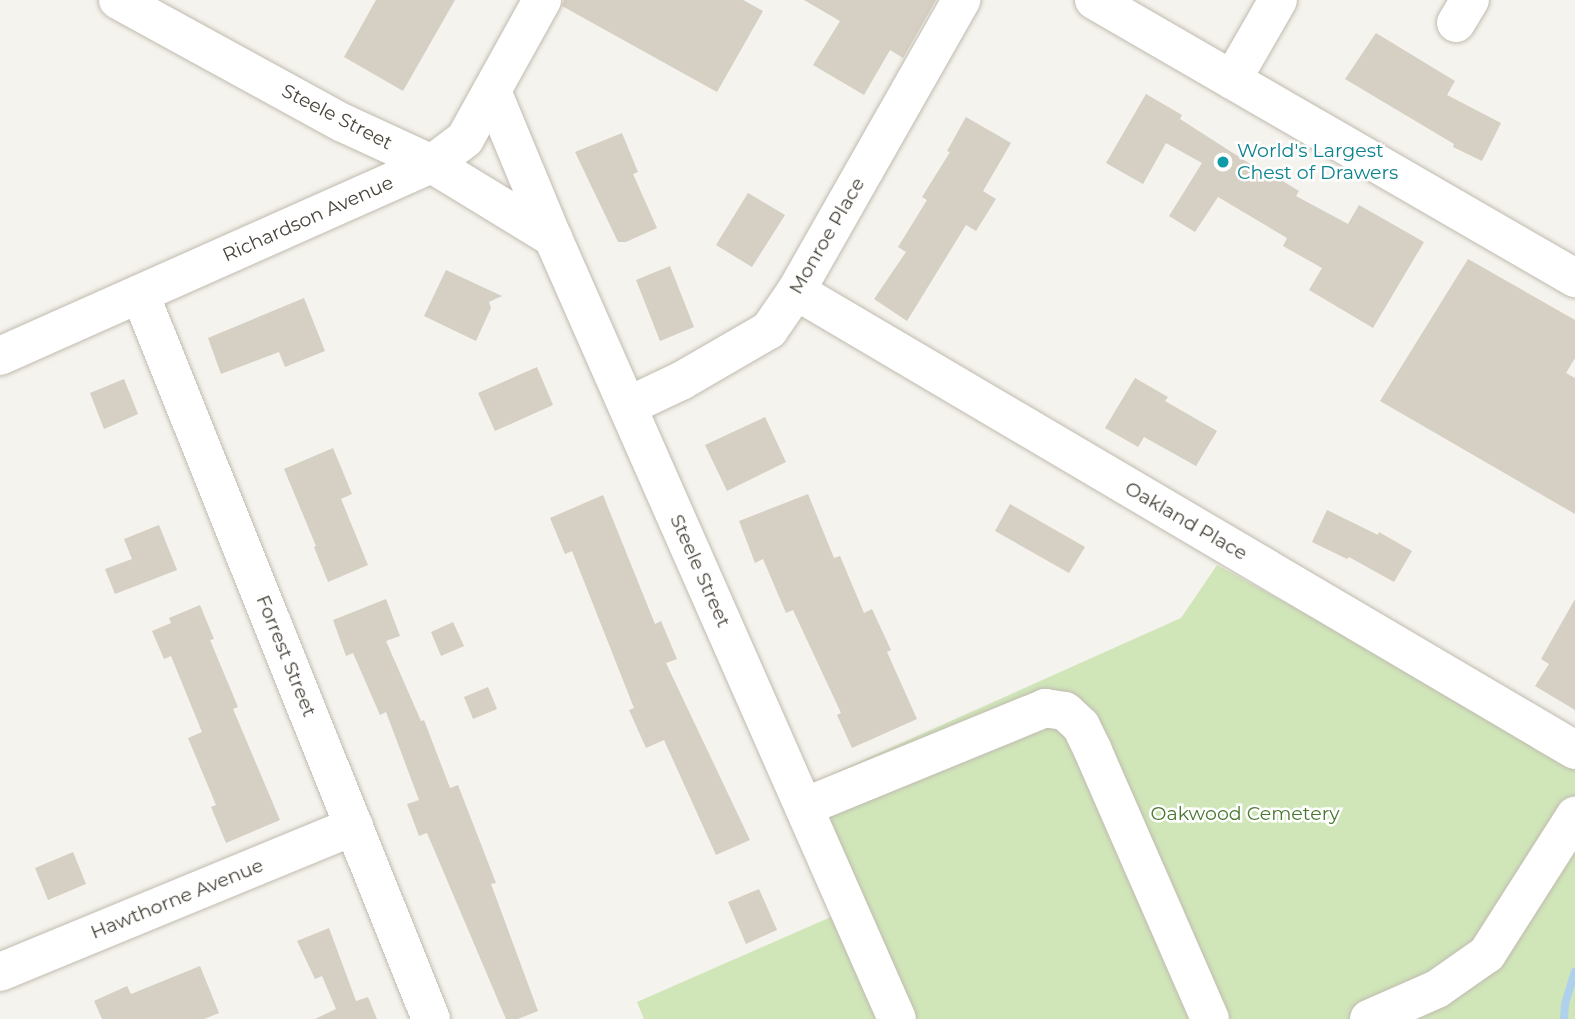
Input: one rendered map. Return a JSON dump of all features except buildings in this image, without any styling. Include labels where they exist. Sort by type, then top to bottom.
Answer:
[{"type":"street","name":"Steele Street","points":[[118,0],[343,123],[432,164],[553,238]]},
{"type":"street","name":"Richardson Avenue","points":[[0,356],[432,164],[465,139],[542,0]]},
{"type":"street","name":"Monroe Place","points":[[628,406],[681,381],[769,330],[796,291],[961,0]]},
{"type":"street","points":[[1094,0],[1575,278]]},
{"type":"street","points":[[1232,80],[1278,0]]},
{"type":"street","name":"Steele Street","points":[[492,91],[553,238],[897,1019]]},
{"type":"street","name":"Oakland Place","points":[[796,291],[1575,750]]},
{"type":"street","name":"Forrest Street","points":[[140,294],[431,1019]]},
{"type":"street","points":[[804,807],[1045,708],[1065,711],[1081,726],[1210,1019]]},
{"type":"street","points":[[1369,1019],[1437,989],[1487,954],[1572,822]]},
{"type":"street","name":"Hawthorne Avenue","points":[[0,972],[354,826]]},
{"type":"green space","name":"Oakwood Cemetery","points":[[1217,565],[1575,762],[1575,1019],[644,1019],[637,1002],[865,902],[812,783],[1181,618]]},
{"type":"waterway","points":[[1564,1019],[1565,1004],[1575,971]]},
{"type":"place","name":"World's Largest Chest of Drawers","points":[[1223,162]]}]
